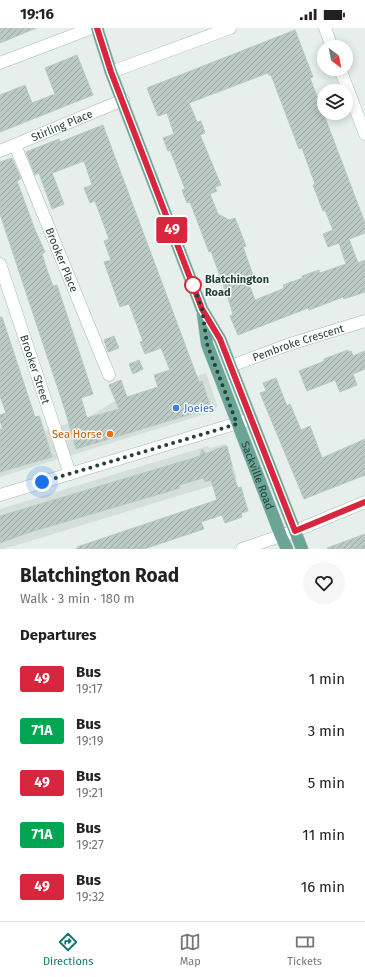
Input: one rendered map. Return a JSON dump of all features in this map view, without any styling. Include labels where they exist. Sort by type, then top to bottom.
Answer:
[{"type":"main road","name":"Sackville Road","points":[[97,28],[111,72],[202,309],[220,339],[302,549]]},
{"type":"main road","name":"Sackville Road","points":[[202,309],[207,344],[287,549]]},
{"type":"street","points":[[0,63],[92,28]]},
{"type":"street","points":[[111,72],[230,28]]},
{"type":"street","points":[[325,28],[329,40]]},
{"type":"street","points":[[343,76],[365,134]]},
{"type":"street","name":"Stirling Place","points":[[0,151],[123,100]]},
{"type":"street","name":"Brooker Place","points":[[14,145],[109,375]]},
{"type":"street","name":"Brooker Street","points":[[0,264],[70,474]]},
{"type":"street","name":"Pembroke Crescent","points":[[231,366],[290,344],[365,321]]},
{"type":"street","points":[[0,495],[251,419]]},
{"type":"street","points":[[242,549],[295,531],[365,502]]},
{"type":"shaded area","points":[[206,373],[217,405],[215,410],[212,412],[0,477],[0,427],[40,415],[45,431],[88,417],[115,401]]},
{"type":"shaded area","points":[[226,444],[237,478],[0,549],[0,509],[208,446],[209,448]]},
{"type":"building","points":[[0,28],[36,28],[0,43]]},
{"type":"building","points":[[295,30],[313,77],[310,78],[317,96],[317,120],[326,120],[365,223],[365,233],[349,239],[358,263],[365,260],[365,292],[344,299],[343,297],[309,310],[308,308],[238,335],[230,316],[233,315],[231,307],[211,251],[209,252],[190,202],[187,203],[182,190],[185,189],[170,150],[168,151],[163,138],[174,134],[167,113],[158,116],[147,88]],"holes":[[[268,73],[271,75],[299,149],[302,148],[315,184],[313,185],[323,211],[325,210],[333,230],[323,234],[328,247],[339,243],[346,264],[320,273],[319,270],[302,276],[303,278],[283,285],[284,288],[255,300],[247,278],[253,275],[243,247],[246,246],[235,218],[229,220],[218,214],[210,194],[217,191],[215,187],[221,185],[200,135],[205,133],[201,121],[197,122],[189,103]]]},
{"type":"building","points":[[77,55],[93,95],[0,132],[0,95],[25,85],[32,103],[55,94],[45,68]]},
{"type":"building","points":[[103,125],[199,382],[202,381],[211,408],[76,449],[65,410],[0,214],[0,162],[12,158],[21,179],[17,181],[35,230],[45,252],[42,254],[53,286],[57,285],[93,394],[81,398],[87,418],[119,409],[109,385],[121,380],[127,397],[158,387],[154,375],[170,370],[161,348],[145,354],[140,342],[143,341],[129,304],[120,307],[104,262],[111,260],[104,241],[109,239],[95,201],[90,203],[84,188],[92,185],[84,161],[52,173],[64,204],[52,209],[39,173],[35,175],[26,152],[59,139],[60,142]]},
{"type":"building","points":[[0,317],[2,317],[35,417],[39,416],[52,457],[0,472],[0,430],[3,429],[0,421],[0,415],[6,413],[0,396]]},
{"type":"building","points":[[114,336],[119,348],[108,352],[104,340]]},
{"type":"building","points":[[348,350],[348,352],[351,351],[353,356],[365,351],[365,369],[353,374],[357,385],[340,392],[335,380],[307,391],[299,371]]},
{"type":"building","points":[[139,360],[143,369],[133,374],[129,364]]},
{"type":"building","points":[[276,378],[287,406],[290,404],[301,430],[310,426],[322,458],[365,439],[365,475],[304,499],[260,393],[266,391],[263,383]]},
{"type":"building","points":[[227,446],[232,466],[231,468],[238,488],[241,487],[248,511],[241,513],[242,517],[225,523],[222,515],[201,522],[204,529],[144,549],[77,549],[77,547],[217,500],[211,480],[205,482],[203,478],[179,485],[180,488],[27,533],[0,543],[0,516],[200,456],[202,449],[206,454]]},
{"type":"building","points":[[365,534],[365,549],[327,548]]},
{"type":"bus line","name":"49","points":[[97,28],[111,72],[202,309],[220,339],[295,531],[365,502]]},
{"type":"place","name":"Blatchington Road","points":[[193,285]]},
{"type":"place","name":"Joeies","points":[[176,408]]},
{"type":"place","name":"Sea Horse","points":[[110,434]]},
{"type":"route","points":[[42,482],[237,424],[207,344],[202,309],[191,279],[193,285]]}]
